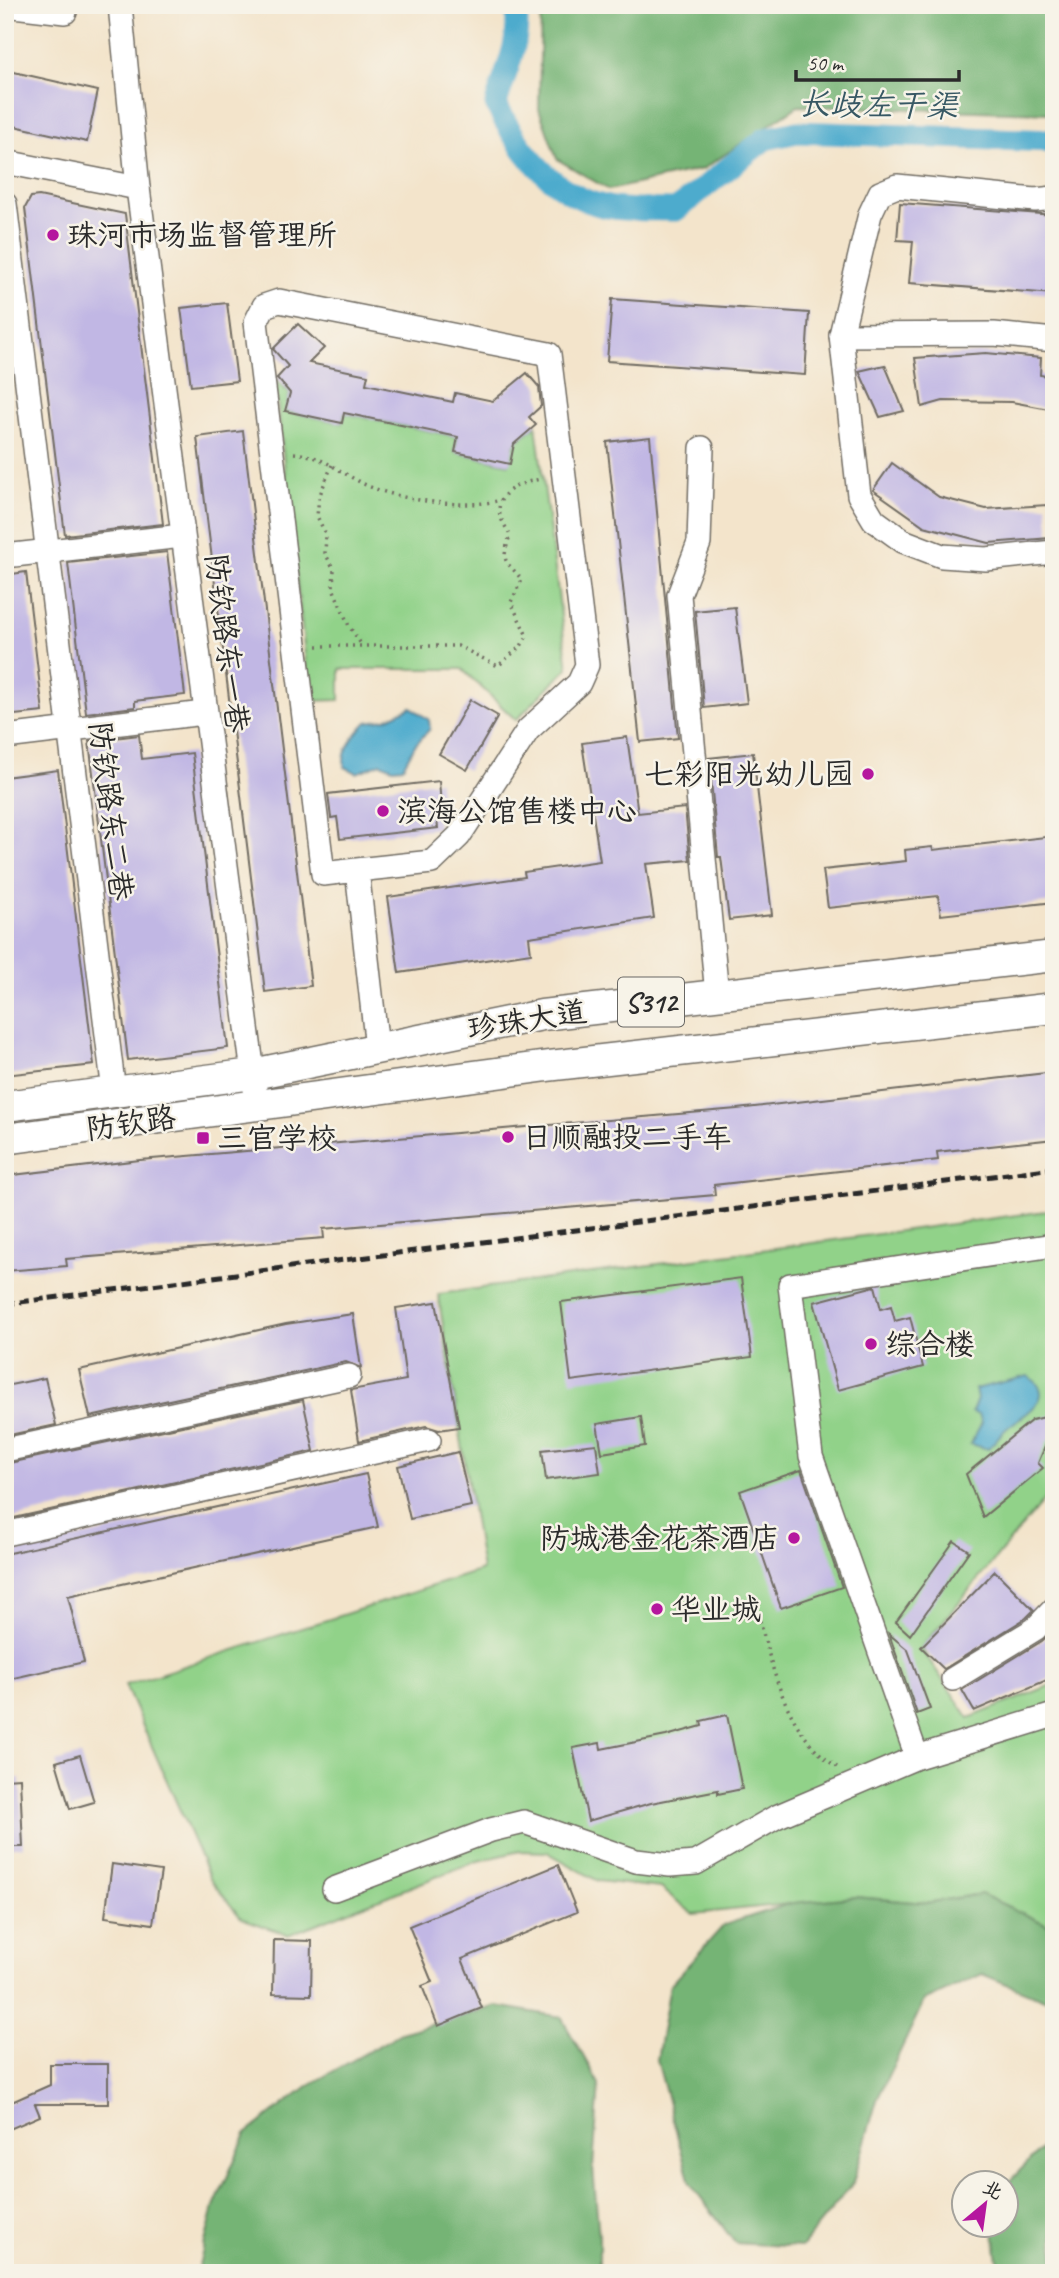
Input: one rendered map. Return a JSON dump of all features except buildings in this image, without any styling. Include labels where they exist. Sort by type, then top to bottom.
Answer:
[{"type":"main road","name":"珍珠大道","points":[[253,1074],[542,1015],[1054,956]]},
{"type":"main road","name":"珍珠大道","points":[[257,1106],[548,1066],[1054,1008]]},
{"type":"main road","name":"防钦路","points":[[5,1106],[253,1074]]},
{"type":"main road","name":"防钦路","points":[[5,1139],[257,1106]]},
{"type":"street","points":[[5,5],[65,12]]},
{"type":"street","name":"防钦路东一巷","points":[[120,5],[138,188],[257,1106]]},
{"type":"street","points":[[5,162],[138,188]]},
{"type":"street","points":[[1054,198],[1035,200],[897,186],[880,193],[870,214],[841,335],[859,495],[874,520],[903,541],[942,556],[986,559],[1054,552]]},
{"type":"street","name":"防钦路东二巷","points":[[5,204],[114,1092]]},
{"type":"street","points":[[279,301],[549,354],[564,477],[587,665],[579,683],[528,730],[458,836],[432,862],[323,874],[256,322],[264,306],[279,301]]},
{"type":"street","points":[[841,335],[994,334],[1054,340]]},
{"type":"street","points":[[702,448],[699,543],[678,595],[717,995]]},
{"type":"street","points":[[5,556],[182,536]]},
{"type":"street","points":[[5,737],[204,713]]},
{"type":"street","points":[[357,870],[377,1048]]},
{"type":"street","points":[[917,1757],[811,1456],[790,1286],[1054,1245]]},
{"type":"street","points":[[5,1450],[349,1376]]},
{"type":"street","points":[[5,1534],[429,1440]]},
{"type":"street","points":[[953,1679],[1035,1629],[1054,1609]]},
{"type":"street","points":[[334,1889],[491,1830],[524,1822],[636,1861],[670,1865],[696,1863],[775,1817],[917,1757],[1054,1715]]},
{"type":"path","points":[[272,455],[312,454],[360,482],[387,491],[460,506],[501,500]]},
{"type":"path","points":[[332,465],[319,497],[317,516],[326,535],[325,553],[334,570],[332,588],[349,626],[361,644]]},
{"type":"path","points":[[296,647],[361,644],[458,646],[498,666],[521,646],[527,636],[512,602],[522,580],[505,563],[502,554],[510,535],[500,514],[501,500],[510,489],[527,481],[564,477]]},
{"type":"path","points":[[758,1614],[775,1677],[790,1715],[810,1742],[833,1765],[861,1781]]},
{"type":"green space","points":[[541,5],[1054,5],[1054,110],[1049,113],[798,106],[703,169],[609,190],[557,159],[539,109]]},
{"type":"green space","points":[[275,380],[290,393],[286,411],[342,423],[344,413],[458,437],[455,452],[509,464],[514,444],[536,425],[568,668],[516,720],[462,669],[340,669],[340,700],[310,701]]},
{"type":"green space","name":"华业城","points":[[1054,1210],[1054,1488],[921,1648],[969,1718],[1054,1684],[1054,1928],[980,1894],[926,1903],[855,1897],[693,1914],[661,1888],[598,1881],[547,1852],[520,1851],[474,1862],[288,1935],[241,1918],[210,1879],[125,1685],[482,1570],[438,1294]]},
{"type":"green space","points":[[981,1894],[1054,1928],[1054,2003],[982,1974],[924,2001],[877,2100],[853,2183],[801,2247],[735,2243],[690,2183],[657,2060],[670,1985],[724,1925],[792,1903],[855,1897],[926,1903]]},
{"type":"green space","points":[[497,2006],[561,2017],[599,2084],[593,2168],[599,2236],[599,2273],[197,2273],[214,2207],[246,2134],[309,2085],[401,2033]]},
{"type":"green space","points":[[1054,2135],[1054,2273],[1000,2273],[995,2240],[1020,2240],[1020,2170]]},
{"type":"water","points":[[411,707],[429,720],[430,729],[415,745],[403,767],[393,768],[381,763],[357,773],[345,767],[347,749],[367,722],[386,719]]},
{"type":"water","points":[[1028,1376],[1041,1390],[1037,1404],[1005,1430],[988,1449],[970,1444],[982,1423],[979,1415],[972,1412],[977,1399],[975,1389]]},
{"type":"waterway","name":"长歧左干渠","points":[[515,5],[515,43],[496,104],[524,151],[549,177],[579,197],[605,207],[676,210],[765,139],[797,132],[1054,141]]},
{"type":"railway","points":[[5,1304],[1054,1168]]},
{"type":"place","name":"珠河市场监督管理所","points":[[53,235]]},
{"type":"place","name":"七彩阳光幼儿园","points":[[868,774]]},
{"type":"place","name":"滨海公馆售楼中心","points":[[383,811]]},
{"type":"place","name":"日顺融投二手车","points":[[508,1137]]},
{"type":"place","name":"三官学校","points":[[203,1138]]},
{"type":"place","name":"综合楼","points":[[871,1344]]},
{"type":"place","name":"防城港金花茶酒店","points":[[794,1538]]},
{"type":"place","name":"华业城","points":[[657,1609]]}]
